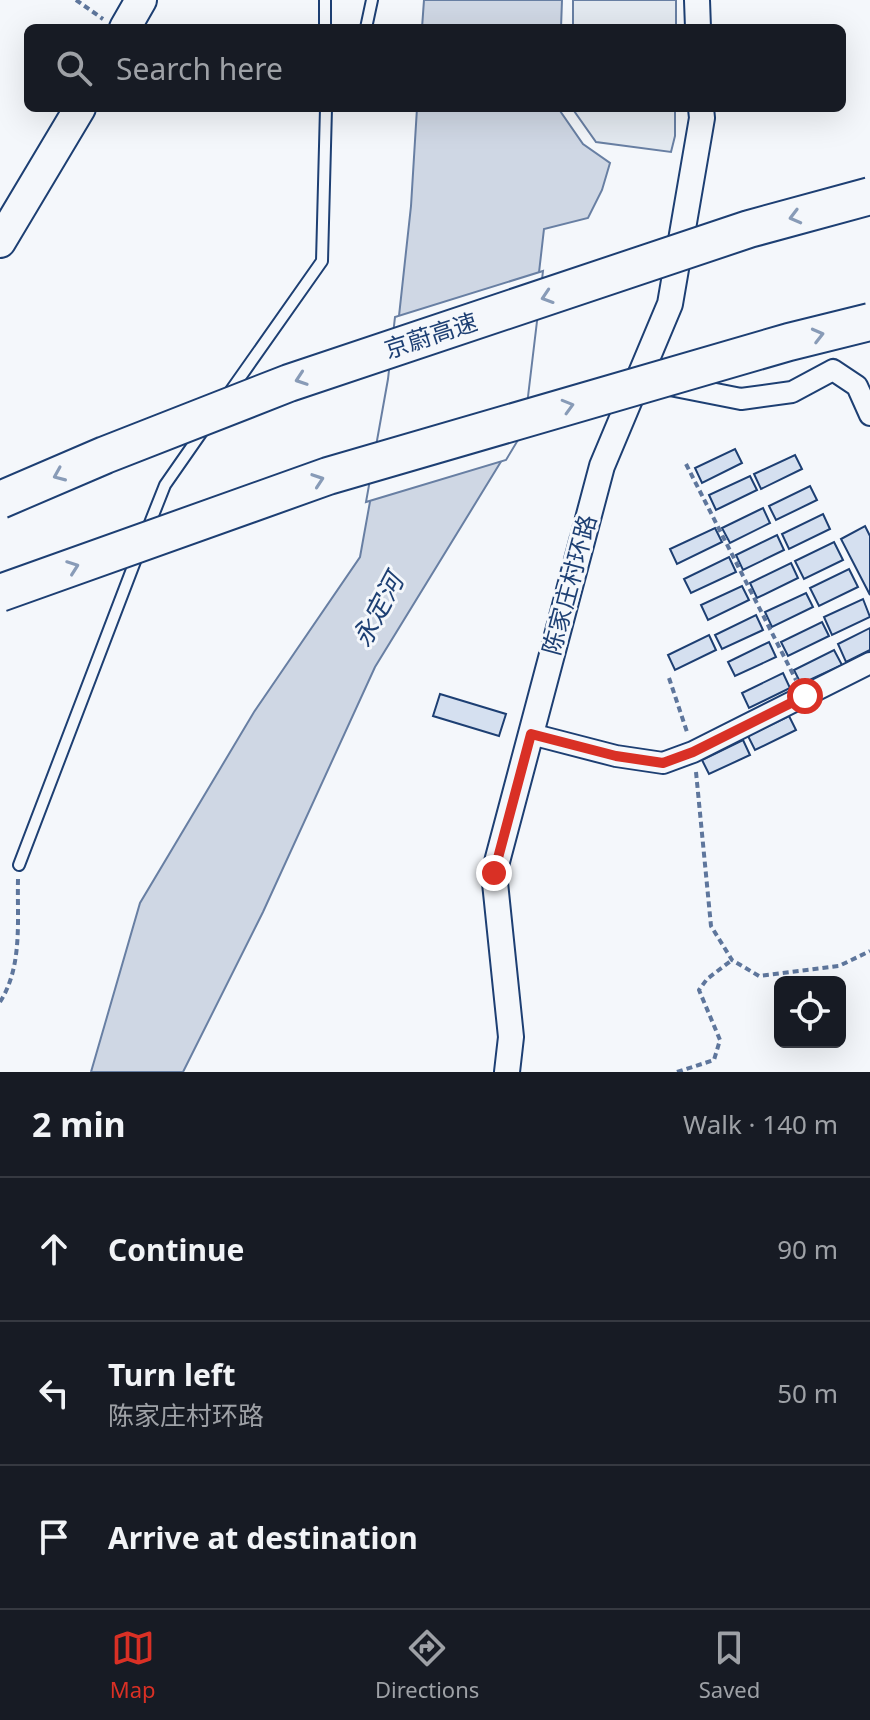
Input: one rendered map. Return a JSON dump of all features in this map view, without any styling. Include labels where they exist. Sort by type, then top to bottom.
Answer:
[{"type":"highway","name":"京蔚高速","points":[[0,500],[289,383],[749,229],[870,196]]},
{"type":"highway","points":[[0,593],[328,476],[774,346],[870,322]]},
{"type":"main road","points":[[127,24],[141,0]]},
{"type":"main road","points":[[0,242],[78,112]]},
{"type":"street","points":[[697,0],[698,24]]},
{"type":"street","name":"陈家庄村环路","points":[[507,1072],[511,1037],[494,873],[602,466],[670,304],[701,112]]},
{"type":"street","points":[[639,378],[741,399],[792,392],[833,370],[857,386],[870,415]]},
{"type":"street","points":[[531,734],[616,756],[663,763],[693,752],[870,663]]},
{"type":"lane","points":[[325,0],[325,24]]},
{"type":"lane","points":[[367,24],[372,0]]},
{"type":"lane","points":[[19,865],[165,485],[322,261],[326,112]]},
{"type":"path","points":[[76,0],[109,24]]},
{"type":"path","points":[[686,464],[805,696]]},
{"type":"path","points":[[669,678],[693,752],[699,787],[711,926],[732,960],[759,976],[839,966],[870,951]]},
{"type":"path","points":[[0,1002],[16,963],[19,865]]},
{"type":"path","points":[[677,1072],[714,1060],[720,1040],[699,990],[707,979],[732,960]]},
{"type":"shaded area","points":[[573,0],[676,0],[676,24],[573,24]]},
{"type":"shaded area","points":[[575,112],[675,112],[671,152],[596,142]]},
{"type":"water","points":[[424,0],[562,0],[561,24],[422,24]]},
{"type":"water","name":"永定河","points":[[417,112],[561,112],[583,144],[610,163],[602,190],[588,218],[544,229],[521,429],[375,667],[263,912],[183,1072],[91,1072],[140,903],[254,712],[360,557],[392,380],[411,206]]},
{"type":"pier","points":[[543,271],[524,430],[506,460],[366,502],[388,379],[395,317]]},
{"type":"building","points":[[735,449],[742,463],[702,483],[695,468]]},
{"type":"building","points":[[795,455],[802,469],[761,489],[754,474]]},
{"type":"building","points":[[750,476],[757,490],[716,510],[709,495]]},
{"type":"building","points":[[810,486],[817,500],[776,520],[769,506]]},
{"type":"building","points":[[763,508],[770,523],[730,543],[722,528]]},
{"type":"building","points":[[823,514],[830,529],[789,549],[782,534]]},
{"type":"building","points":[[865,526],[870,536],[870,595],[841,539]]},
{"type":"building","points":[[715,528],[722,542],[677,564],[670,549]]},
{"type":"building","points":[[777,535],[784,550],[743,570],[736,555]]},
{"type":"building","points":[[834,542],[843,560],[804,579],[795,561]]},
{"type":"building","points":[[729,557],[736,572],[691,593],[684,579]]},
{"type":"building","points":[[791,563],[798,578],[757,598],[750,583]]},
{"type":"building","points":[[849,569],[858,587],[819,606],[810,588]]},
{"type":"building","points":[[742,586],[749,600],[708,620],[701,605]]},
{"type":"building","points":[[806,593],[813,607],[772,627],[765,612]]},
{"type":"building","points":[[863,599],[870,617],[832,635],[824,617]]},
{"type":"building","points":[[756,615],[763,630],[722,649],[715,635]]},
{"type":"building","points":[[822,622],[829,636],[788,656],[781,642]]},
{"type":"building","points":[[870,628],[870,650],[846,662],[838,644]]},
{"type":"building","points":[[709,635],[716,650],[675,670],[668,655]]},
{"type":"building","points":[[769,642],[776,657],[735,676],[728,662]]},
{"type":"building","points":[[834,650],[842,665],[801,684],[794,670]]},
{"type":"building","points":[[783,673],[790,688],[749,708],[742,693]]},
{"type":"building","points":[[440,694],[506,714],[499,736],[433,716]]},
{"type":"building","points":[[789,716],[796,730],[755,750],[748,736]]},
{"type":"building","points":[[743,740],[750,755],[709,774],[702,760]]},
{"type":"route","points":[[494,873],[531,734],[616,756],[663,763],[693,752],[805,696]]}]
